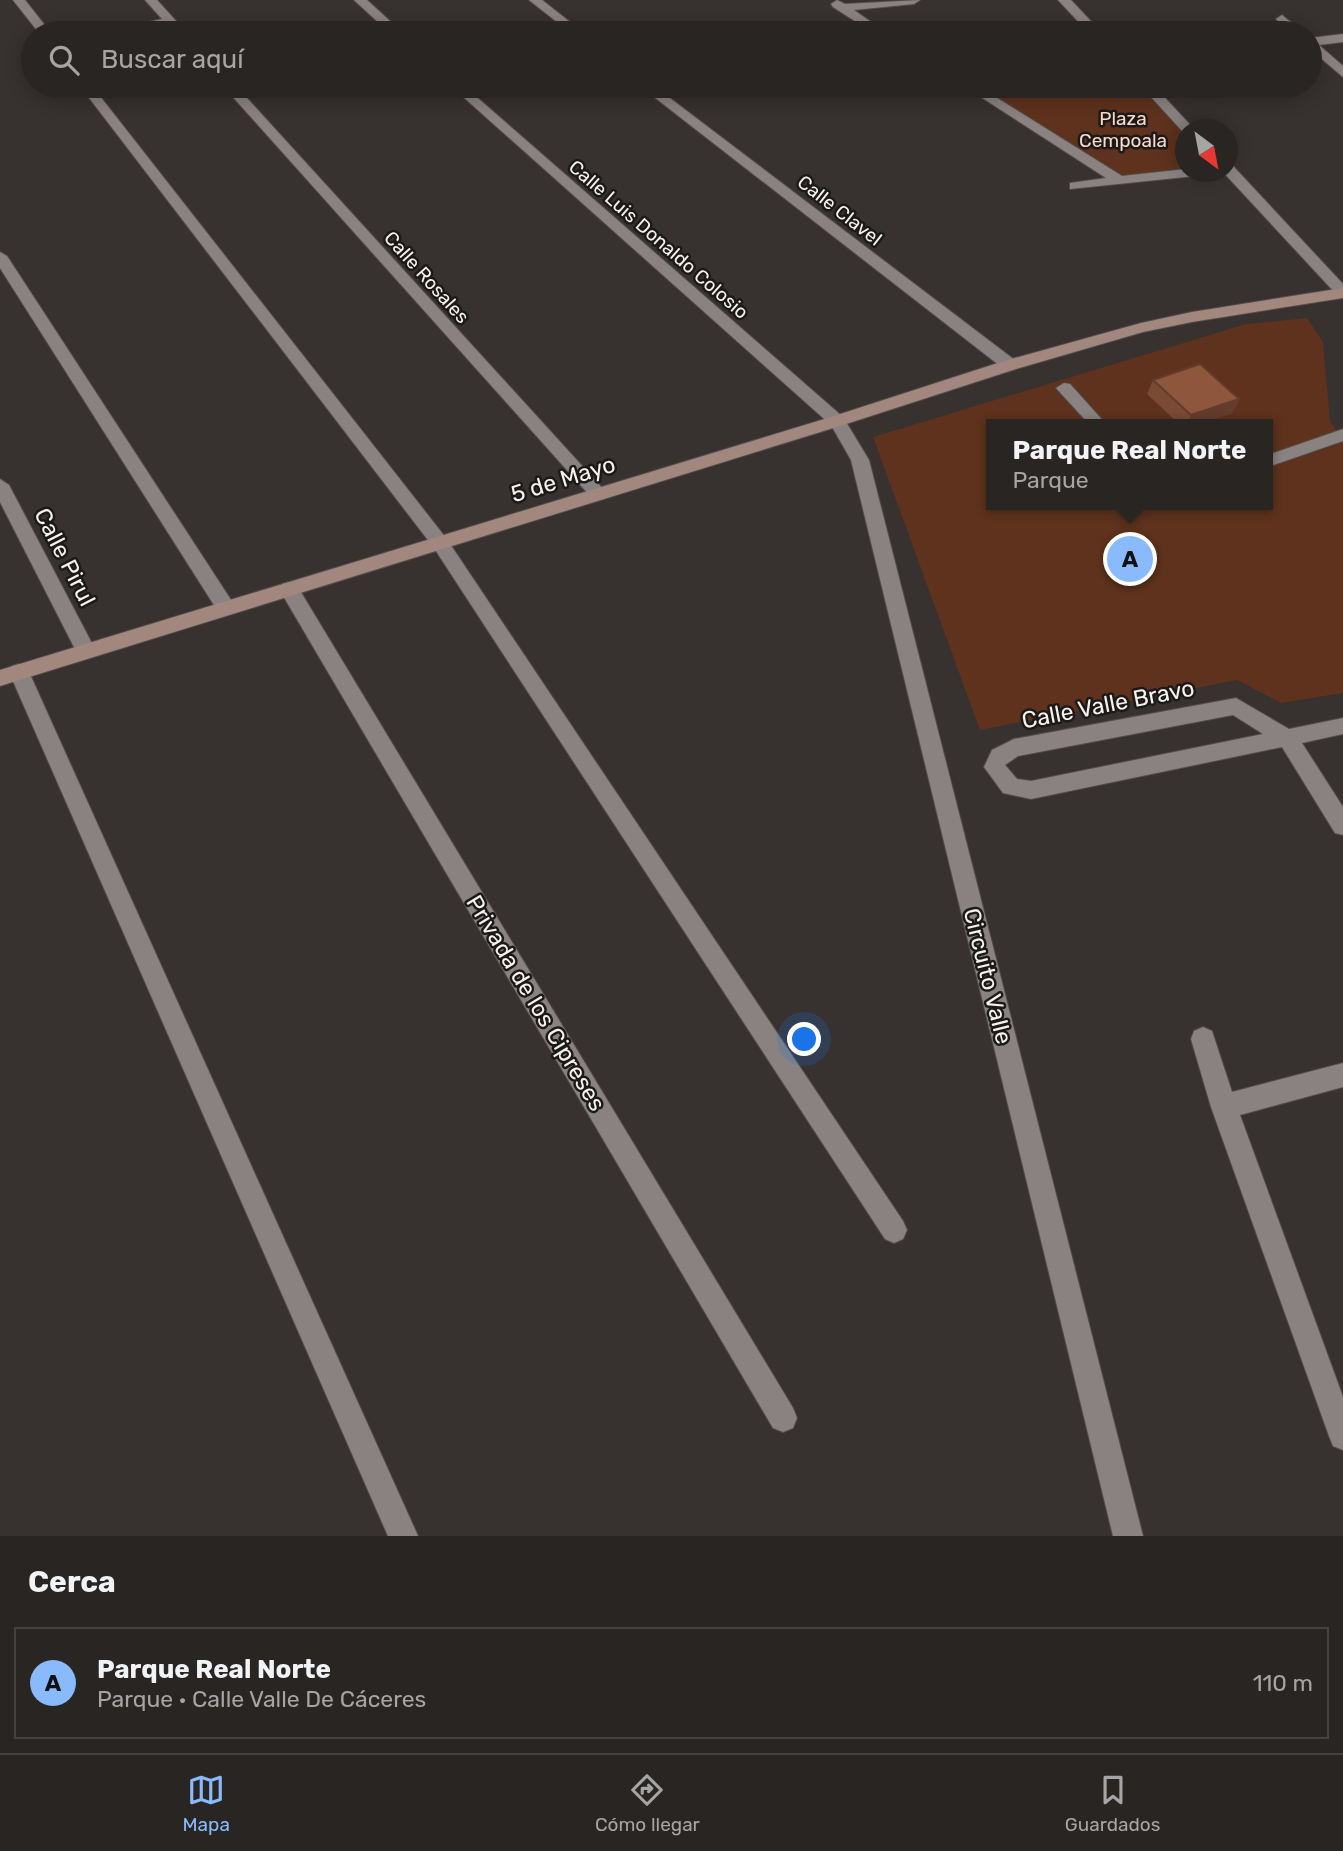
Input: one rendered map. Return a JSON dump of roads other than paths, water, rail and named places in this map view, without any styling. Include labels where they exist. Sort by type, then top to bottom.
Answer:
[{"type":"street","points":[[19,0],[36,21]]},
{"type":"street","points":[[151,0],[171,21]]},
{"type":"street","points":[[360,0],[384,21]]},
{"type":"street","points":[[535,0],[562,21]]},
{"type":"street","points":[[832,0],[862,21]]},
{"type":"street","points":[[844,8],[914,0]]},
{"type":"street","points":[[1063,0],[1084,21]]},
{"type":"street","points":[[1322,41],[1343,38]]},
{"type":"street","points":[[1322,54],[1343,73]]},
{"type":"street","points":[[95,98],[440,542],[894,1230]]},
{"type":"street","name":"Calle Rosales","points":[[240,98],[598,494]]},
{"type":"street","name":"Calle Luis Donaldo Colosio","points":[[471,98],[836,421]]},
{"type":"street","name":"Calle Clavel","points":[[662,98],[1010,365]]},
{"type":"street","points":[[993,98],[1118,180]]},
{"type":"street","points":[[1158,98],[1178,119]]},
{"type":"street","points":[[1075,186],[1175,174]]},
{"type":"street","points":[[1238,181],[1343,293]]},
{"type":"street","points":[[0,257],[226,608]]},
{"type":"street","name":"5 de Mayo","points":[[10,675],[1010,365],[1141,328],[1192,317],[1343,293]]},
{"type":"street","points":[[1064,388],[1093,419]]},
{"type":"street","name":"Circuito Valle","points":[[836,421],[860,460],[1128,1536]]},
{"type":"street","points":[[1273,459],[1343,435]]},
{"type":"street","name":"Calle Pirul","points":[[0,485],[86,651]]},
{"type":"street","name":"Privada de los Cipreses","points":[[289,589],[783,1418]]},
{"type":"street","points":[[10,675],[403,1536]]},
{"type":"street","name":"Calle Valle Bravo","points":[[1288,739],[1236,706],[1014,748],[999,755],[993,767],[1011,788],[1031,790],[1288,739],[1343,726]]},
{"type":"street","points":[[1288,739],[1343,826]]},
{"type":"street","points":[[1203,1039],[1224,1107],[1343,1436]]},
{"type":"street","points":[[1224,1107],[1343,1075]]},
{"type":"place","name":"Parque Real Norte","points":[[1130,559]]},
{"type":"park label","name":"Plaza Cempoala","points":[[1123,129]]}]
